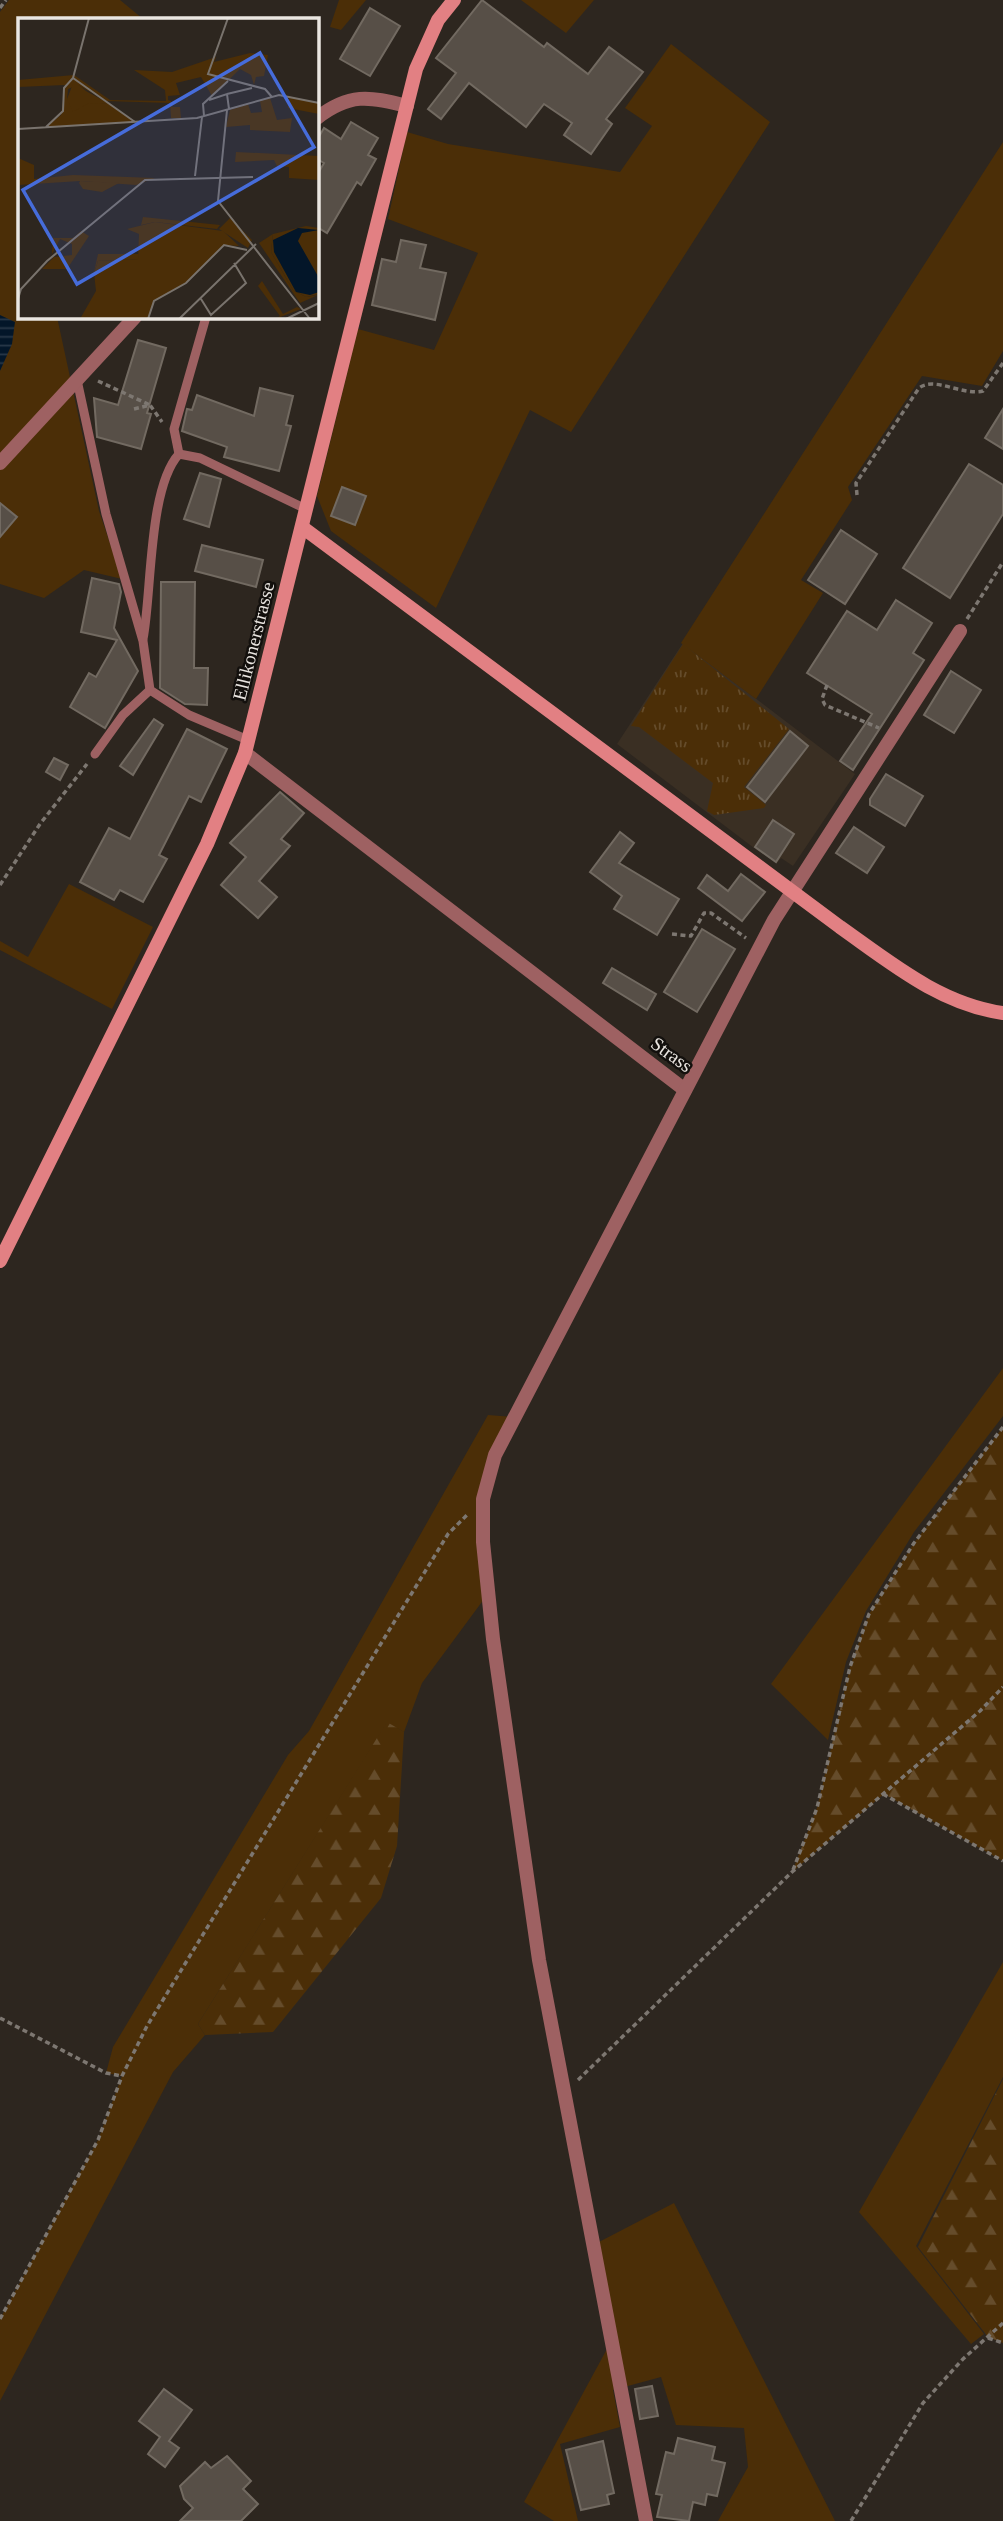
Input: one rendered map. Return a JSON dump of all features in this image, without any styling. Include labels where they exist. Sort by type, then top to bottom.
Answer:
[{"type":"street","name":"Ellikonerstrasse","points":[[0,1261],[206,844],[246,747],[407,106],[424,46],[438,20],[454,0]]},
{"type":"street","points":[[318,117],[334,105],[356,98],[381,99],[407,106]]},
{"type":"street","points":[[0,463],[134,318]]},
{"type":"street","points":[[302,527],[793,892],[927,988],[978,1008],[1003,1013]]},
{"type":"street","name":"Strass","points":[[246,747],[685,1090],[760,947],[960,631]]},
{"type":"street","points":[[646,2521],[539,1960],[487,1595],[483,1499],[495,1455],[685,1090]]},
{"type":"lane","points":[[143,641],[157,521],[168,466],[178,454],[174,429],[206,318]]},
{"type":"lane","points":[[77,380],[106,514],[143,641],[150,690]]},
{"type":"lane","points":[[178,454],[200,458],[306,509]]},
{"type":"lane","points":[[150,690],[246,747]]},
{"type":"lane","points":[[95,754],[124,715],[150,690]]},
{"type":"path","points":[[0,8],[6,0]]},
{"type":"path","points":[[857,495],[856,483],[919,388],[926,383],[936,383],[969,394],[983,391],[1003,362]]},
{"type":"path","points":[[98,381],[150,405],[159,417]]},
{"type":"path","points":[[134,409],[150,405]]},
{"type":"path","points":[[960,631],[1003,562]]},
{"type":"path","points":[[827,685],[822,699],[825,705],[894,734]]},
{"type":"path","points":[[0,885],[40,824],[95,754]]},
{"type":"path","points":[[672,934],[691,936],[704,913],[710,913],[760,947]]},
{"type":"path","points":[[792,1872],[817,1808],[850,1667],[869,1614],[914,1543],[1003,1427]]},
{"type":"path","points":[[0,2319],[98,2140],[122,2076],[147,2026],[448,1534],[483,1499]]},
{"type":"path","points":[[562,2084],[579,2080],[792,1872],[980,1711],[1003,1687]]},
{"type":"path","points":[[883,1794],[1003,1861]]},
{"type":"path","points":[[0,2018],[106,2073],[122,2076]]},
{"type":"path","points":[[851,2521],[923,2403],[963,2359],[1003,2323]]},
{"type":"path","points":[[988,2337],[1003,2343]]},
{"type":"shaded area","points":[[683,643],[855,774],[793,866],[781,858],[777,863],[754,848],[617,744]]},
{"type":"green space","points":[[9,0],[120,0],[142,18],[18,18],[18,318],[57,318],[99,511],[122,579],[84,570],[44,598],[0,584],[0,12]]},
{"type":"green space","points":[[339,0],[366,0],[341,30],[330,27]]},
{"type":"green space","points":[[521,0],[594,0],[566,33]]},
{"type":"green space","points":[[671,44],[770,122],[571,432],[530,410],[436,608],[331,531],[317,496],[358,329],[434,350],[478,253],[388,219],[407,132],[448,144],[620,172],[652,126],[625,108]]},
{"type":"green space","points":[[1003,142],[1003,351],[982,386],[922,376],[848,487],[852,500],[801,580],[823,593],[756,699],[681,643]]},
{"type":"green space","points":[[683,644],[789,729],[744,787],[766,805],[764,808],[714,815],[707,811],[713,783],[639,727],[631,726]]},
{"type":"green space","points":[[69,884],[153,927],[112,1009],[0,950],[0,941],[28,957]]},
{"type":"green space","points":[[1003,1368],[1003,1416],[914,1532],[866,1611],[846,1662],[828,1740],[771,1684]]},
{"type":"green space","points":[[488,1415],[515,1417],[483,1499],[487,1595],[422,1683],[404,1732],[387,1723],[198,2024],[205,2035],[173,2072],[0,2401],[0,2319],[98,2140],[122,2076],[106,2073],[113,2047],[288,1755],[309,1731]]},
{"type":"green space","points":[[1003,1427],[1003,1861],[884,1794],[792,1872],[817,1808],[850,1667],[869,1614],[914,1543]]},
{"type":"green space","points":[[387,1722],[404,1732],[397,1846],[381,1898],[273,2032],[205,2035],[198,2024]]},
{"type":"green space","points":[[1003,1962],[1003,2077],[916,2246],[984,2334],[971,2344],[859,2212]]},
{"type":"green space","points":[[1003,2079],[1003,2343],[988,2337],[918,2247]]},
{"type":"green space","points":[[674,2203],[835,2521],[718,2521],[748,2467],[744,2428],[676,2425],[661,2377],[613,2390],[620,2427],[560,2444],[578,2521],[554,2521],[524,2502],[614,2336],[597,2243]]},
{"type":"water","points":[[0,315],[15,322],[12,344],[0,371]]},
{"type":"building","points":[[482,0],[544,47],[547,43],[588,74],[609,47],[643,72],[606,119],[612,124],[591,154],[564,135],[572,123],[544,104],[526,127],[469,83],[441,119],[428,109],[456,73],[436,58]]},
{"type":"building","points":[[370,8],[400,26],[370,76],[340,59]]},
{"type":"building","points":[[351,122],[378,138],[368,155],[376,159],[361,185],[357,182],[327,233],[318,228],[318,173],[324,163],[318,160],[318,138],[324,128],[341,139]]},
{"type":"building","points":[[401,240],[426,245],[420,268],[446,273],[435,320],[372,305],[382,259],[396,262]]},
{"type":"building","points":[[138,340],[166,348],[147,413],[151,414],[141,449],[97,437],[94,398],[118,405]]},
{"type":"building","points":[[260,388],[293,396],[286,425],[291,426],[279,471],[224,457],[227,447],[182,431],[187,409],[192,410],[197,395],[254,416]]},
{"type":"building","points":[[1003,409],[1003,449],[985,438]]},
{"type":"building","points":[[969,464],[1003,485],[1003,514],[950,598],[903,568]]},
{"type":"building","points":[[200,473],[221,479],[209,527],[184,519]]},
{"type":"building","points":[[342,487],[366,496],[355,525],[331,516]]},
{"type":"building","points":[[0,503],[17,517],[0,537]]},
{"type":"building","points":[[841,530],[877,554],[845,604],[808,580]]},
{"type":"building","points":[[202,545],[263,560],[256,587],[195,571]]},
{"type":"building","points":[[92,578],[119,584],[121,592],[114,628],[138,671],[105,728],[70,707],[89,673],[96,677],[117,640],[81,632]]},
{"type":"building","points":[[161,582],[195,582],[194,668],[208,668],[207,705],[185,704],[160,688]]},
{"type":"building","points":[[896,600],[932,623],[913,653],[924,660],[853,770],[840,761],[872,714],[807,673],[847,611],[877,630]]},
{"type":"building","points":[[951,671],[981,690],[954,733],[924,715]]},
{"type":"building","points":[[154,719],[163,725],[133,775],[120,766]]},
{"type":"building","points":[[187,729],[227,749],[201,802],[189,796],[159,855],[167,859],[143,902],[120,890],[114,900],[80,882],[109,828],[130,839]]},
{"type":"building","points":[[790,731],[808,746],[765,802],[747,787]]},
{"type":"building","points":[[54,758],[68,765],[60,780],[46,772]]},
{"type":"building","points":[[886,774],[923,796],[905,826],[870,805],[870,799]]},
{"type":"building","points":[[280,792],[304,813],[281,839],[290,846],[259,881],[277,897],[258,918],[221,885],[246,857],[230,843]]},
{"type":"building","points":[[773,820],[794,834],[776,862],[755,847]]},
{"type":"building","points":[[854,827],[884,847],[867,873],[836,853]]},
{"type":"building","points":[[620,832],[634,843],[619,863],[679,899],[657,935],[614,909],[622,896],[590,872]]},
{"type":"building","points":[[741,874],[765,892],[742,921],[698,888],[707,875],[728,891]]},
{"type":"building","points":[[702,929],[735,949],[697,1012],[664,992]]},
{"type":"building","points":[[612,968],[656,994],[647,1010],[603,983]]},
{"type":"building","points":[[652,2386],[658,2416],[640,2419],[635,2389]]},
{"type":"building","points":[[164,2389],[192,2410],[169,2441],[179,2448],[165,2467],[148,2454],[160,2437],[139,2421]]},
{"type":"building","points":[[678,2438],[715,2447],[712,2460],[725,2463],[717,2496],[707,2494],[705,2505],[693,2502],[689,2521],[657,2517],[662,2495],[656,2494],[666,2452],[674,2454]]},
{"type":"building","points":[[603,2441],[614,2493],[607,2495],[609,2504],[581,2510],[566,2450]]},
{"type":"building","points":[[227,2456],[251,2481],[243,2489],[258,2504],[241,2521],[180,2521],[193,2508],[184,2499],[180,2486],[205,2462],[211,2468]]}]
